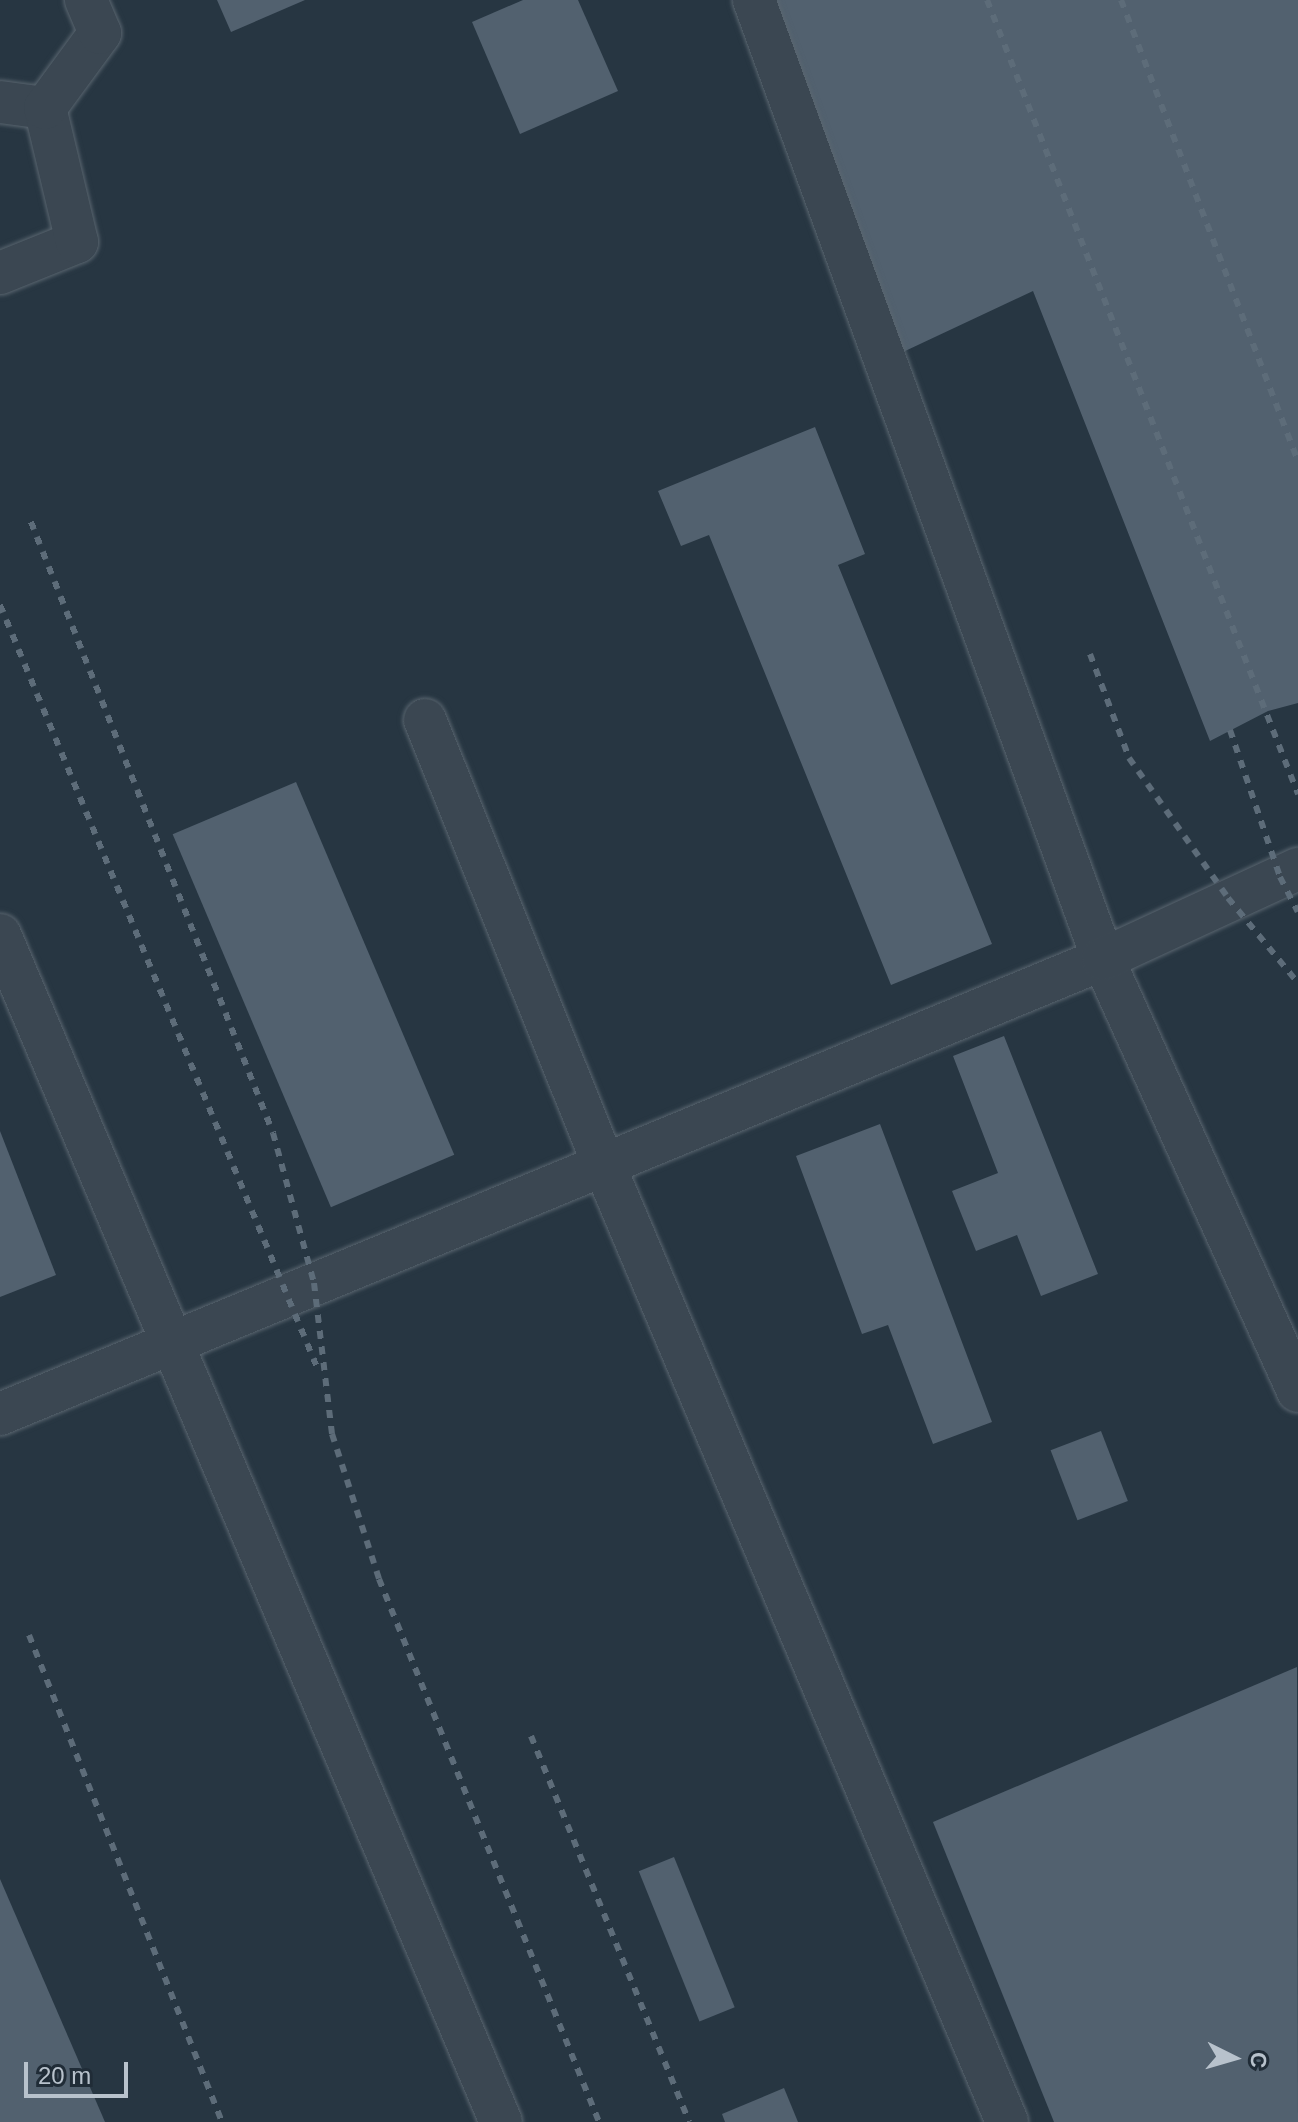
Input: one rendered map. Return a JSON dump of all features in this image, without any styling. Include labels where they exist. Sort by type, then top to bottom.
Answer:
[{"type":"lane","points":[[0,273],[77,242],[45,108],[100,33],[86,0]]},
{"type":"lane","points":[[754,0],[1103,959],[1298,1391]]},
{"type":"lane","points":[[0,102],[45,108]]},
{"type":"lane","points":[[425,720],[604,1165],[1007,2122]]},
{"type":"lane","points":[[0,1414],[1103,959],[1298,869]]},
{"type":"lane","points":[[0,935],[501,2122]]},
{"type":"building","points":[[217,0],[305,0],[231,32]]},
{"type":"building","points":[[523,0],[578,0],[618,91],[520,134],[472,22]]},
{"type":"building","points":[[771,0],[1298,0],[1298,703],[1268,711],[1210,741],[1033,291],[903,352]]},
{"type":"building","points":[[815,427],[865,554],[838,565],[992,944],[891,985],[709,535],[681,546],[658,491]]},
{"type":"building","points":[[296,782],[454,1155],[331,1207],[173,834]]},
{"type":"building","points":[[1004,1036],[1098,1274],[1041,1296],[1017,1235],[976,1251],[952,1191],[998,1173],[953,1056]]},
{"type":"building","points":[[880,1124],[992,1422],[933,1444],[888,1325],[862,1334],[796,1156]]},
{"type":"building","points":[[0,1131],[56,1275],[0,1297]]},
{"type":"building","points":[[1101,1431],[1128,1501],[1077,1520],[1051,1450]]},
{"type":"building","points":[[1297,1667],[1298,2122],[1054,2122],[933,1822]]},
{"type":"building","points":[[674,1857],[735,2007],[699,2021],[639,1871]]},
{"type":"building","points":[[0,1879],[105,2122],[0,2122]]},
{"type":"building","points":[[784,2088],[798,2122],[725,2122],[722,2114]]},
{"type":"railway","points":[[987,0],[1298,794]]},
{"type":"railway","points":[[1121,0],[1298,462]]},
{"type":"railway","points":[[31,522],[273,1133],[314,1283],[332,1434],[379,1579],[599,2122]]},
{"type":"railway","points":[[0,605],[316,1365]]},
{"type":"railway","points":[[1090,654],[1129,758],[1228,898],[1298,983]]},
{"type":"railway","points":[[1230,730],[1280,877],[1298,912]]},
{"type":"railway","points":[[29,1635],[222,2122]]},
{"type":"railway","points":[[531,1736],[689,2122]]}]
